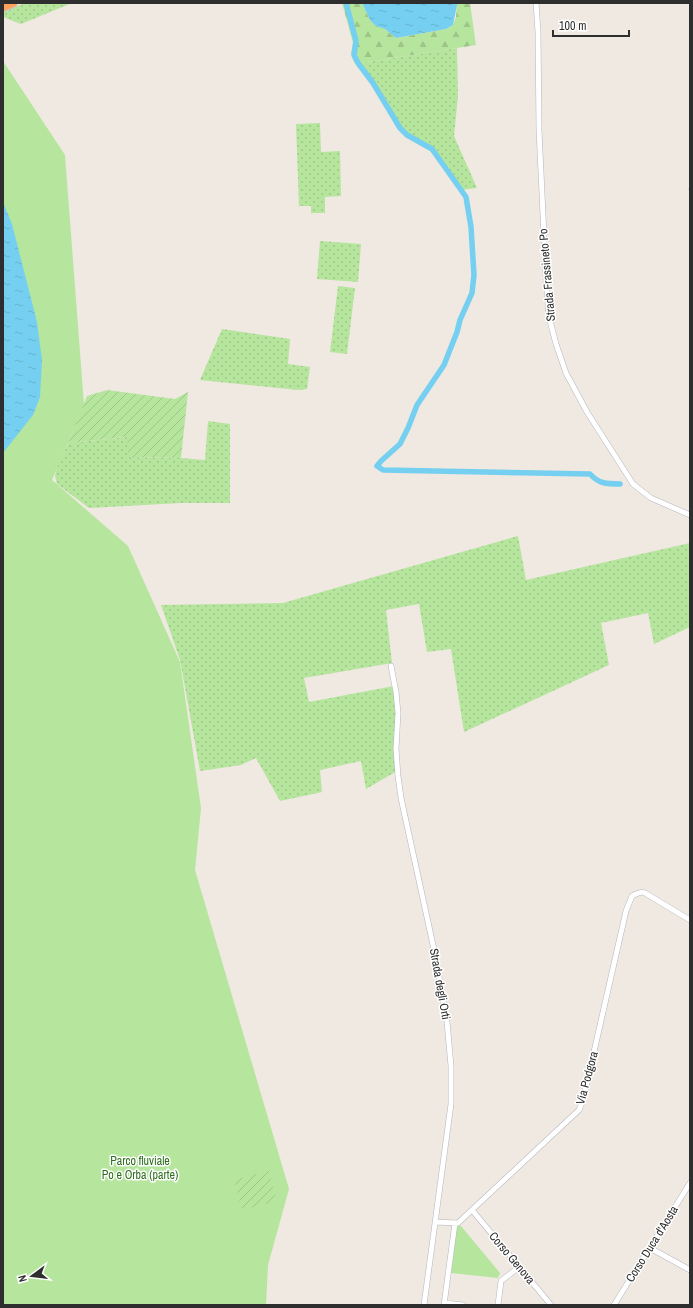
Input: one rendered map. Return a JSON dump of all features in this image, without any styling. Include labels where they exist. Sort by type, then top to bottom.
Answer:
[{"type":"street","name":"Strada Frassineto Po","points":[[536,3],[538,32],[539,130],[546,270],[550,317],[558,350],[566,373],[587,412],[633,484],[651,498],[690,515]]},
{"type":"street","name":"Strada degli Orti","points":[[391,666],[398,713],[396,749],[401,798],[435,954],[447,1022],[449,1044],[451,1084],[450,1104],[424,1305]]},
{"type":"street","name":"Via Podgora","points":[[455,1223],[458,1223],[472,1210],[575,1114],[582,1105],[626,911],[632,896],[642,892],[645,893],[690,920]]},
{"type":"street","name":"Corso Duca d'Aosta","points":[[614,1305],[690,1183]]},
{"type":"street","points":[[684,1193],[690,1196]]},
{"type":"street","name":"Corso Genova","points":[[472,1210],[551,1305]]},
{"type":"street","points":[[435,1222],[455,1223],[444,1304],[463,1305]]},
{"type":"street","points":[[650,1248],[690,1270]]},
{"type":"street","points":[[498,1305],[501,1281],[519,1267]]},
{"type":"green space","points":[[25,3],[72,3],[21,24],[3,17],[3,11]]},
{"type":"green space","points":[[342,3],[362,3],[370,20],[396,38],[446,29],[453,25],[456,17],[457,3],[470,3],[476,45],[361,63],[354,62],[351,53],[353,43]]},
{"type":"green space","points":[[457,48],[458,96],[454,136],[477,188],[462,190],[433,152],[420,141],[407,134],[394,118],[364,70],[354,62],[361,63]]},
{"type":"green space","name":"Parco fluviale Po e Orba (parte)","points":[[3,61],[65,155],[84,405],[52,480],[128,546],[180,662],[201,808],[195,870],[289,1189],[268,1265],[266,1305],[3,1305]]},
{"type":"green space","points":[[320,123],[321,152],[340,151],[341,196],[325,197],[325,213],[311,213],[311,206],[299,206],[296,124]]},
{"type":"green space","points":[[320,241],[361,244],[358,282],[317,279]]},
{"type":"green space","points":[[338,286],[355,288],[347,354],[330,352]]},
{"type":"green space","points":[[222,329],[290,339],[288,364],[310,367],[307,389],[298,390],[200,380]]},
{"type":"green space","points":[[107,390],[175,399],[188,392],[181,458],[128,457],[127,437],[68,443],[87,396]]},
{"type":"green space","points":[[208,421],[230,424],[230,503],[181,503],[89,508],[57,484],[55,476],[57,467],[68,443],[128,437],[128,457],[205,460]]},
{"type":"green space","points":[[518,536],[526,580],[690,543],[690,627],[654,644],[648,613],[601,623],[609,665],[464,732],[451,649],[427,652],[419,604],[386,610],[392,663],[304,678],[309,702],[394,686],[397,734],[397,771],[366,789],[361,761],[320,770],[322,792],[280,801],[256,758],[241,765],[200,771],[180,660],[161,605],[283,603]]},
{"type":"green space","points":[[269,1170],[277,1201],[242,1210],[234,1180]]},
{"type":"green space","points":[[457,1225],[461,1226],[500,1273],[498,1278],[451,1273]]},
{"type":"water","points":[[362,3],[457,3],[457,5],[453,25],[446,29],[396,38],[385,29],[376,26],[370,20]]},
{"type":"water","points":[[3,202],[12,224],[37,322],[42,360],[40,397],[33,415],[3,453]]},
{"type":"waterway","points":[[346,3],[356,41],[354,55],[358,63],[373,83],[400,128],[407,135],[432,149],[466,197],[471,227],[474,275],[472,293],[460,320],[457,332],[444,365],[417,405],[400,444],[377,466],[383,470],[590,474],[597,480],[604,483],[620,484]]}]
